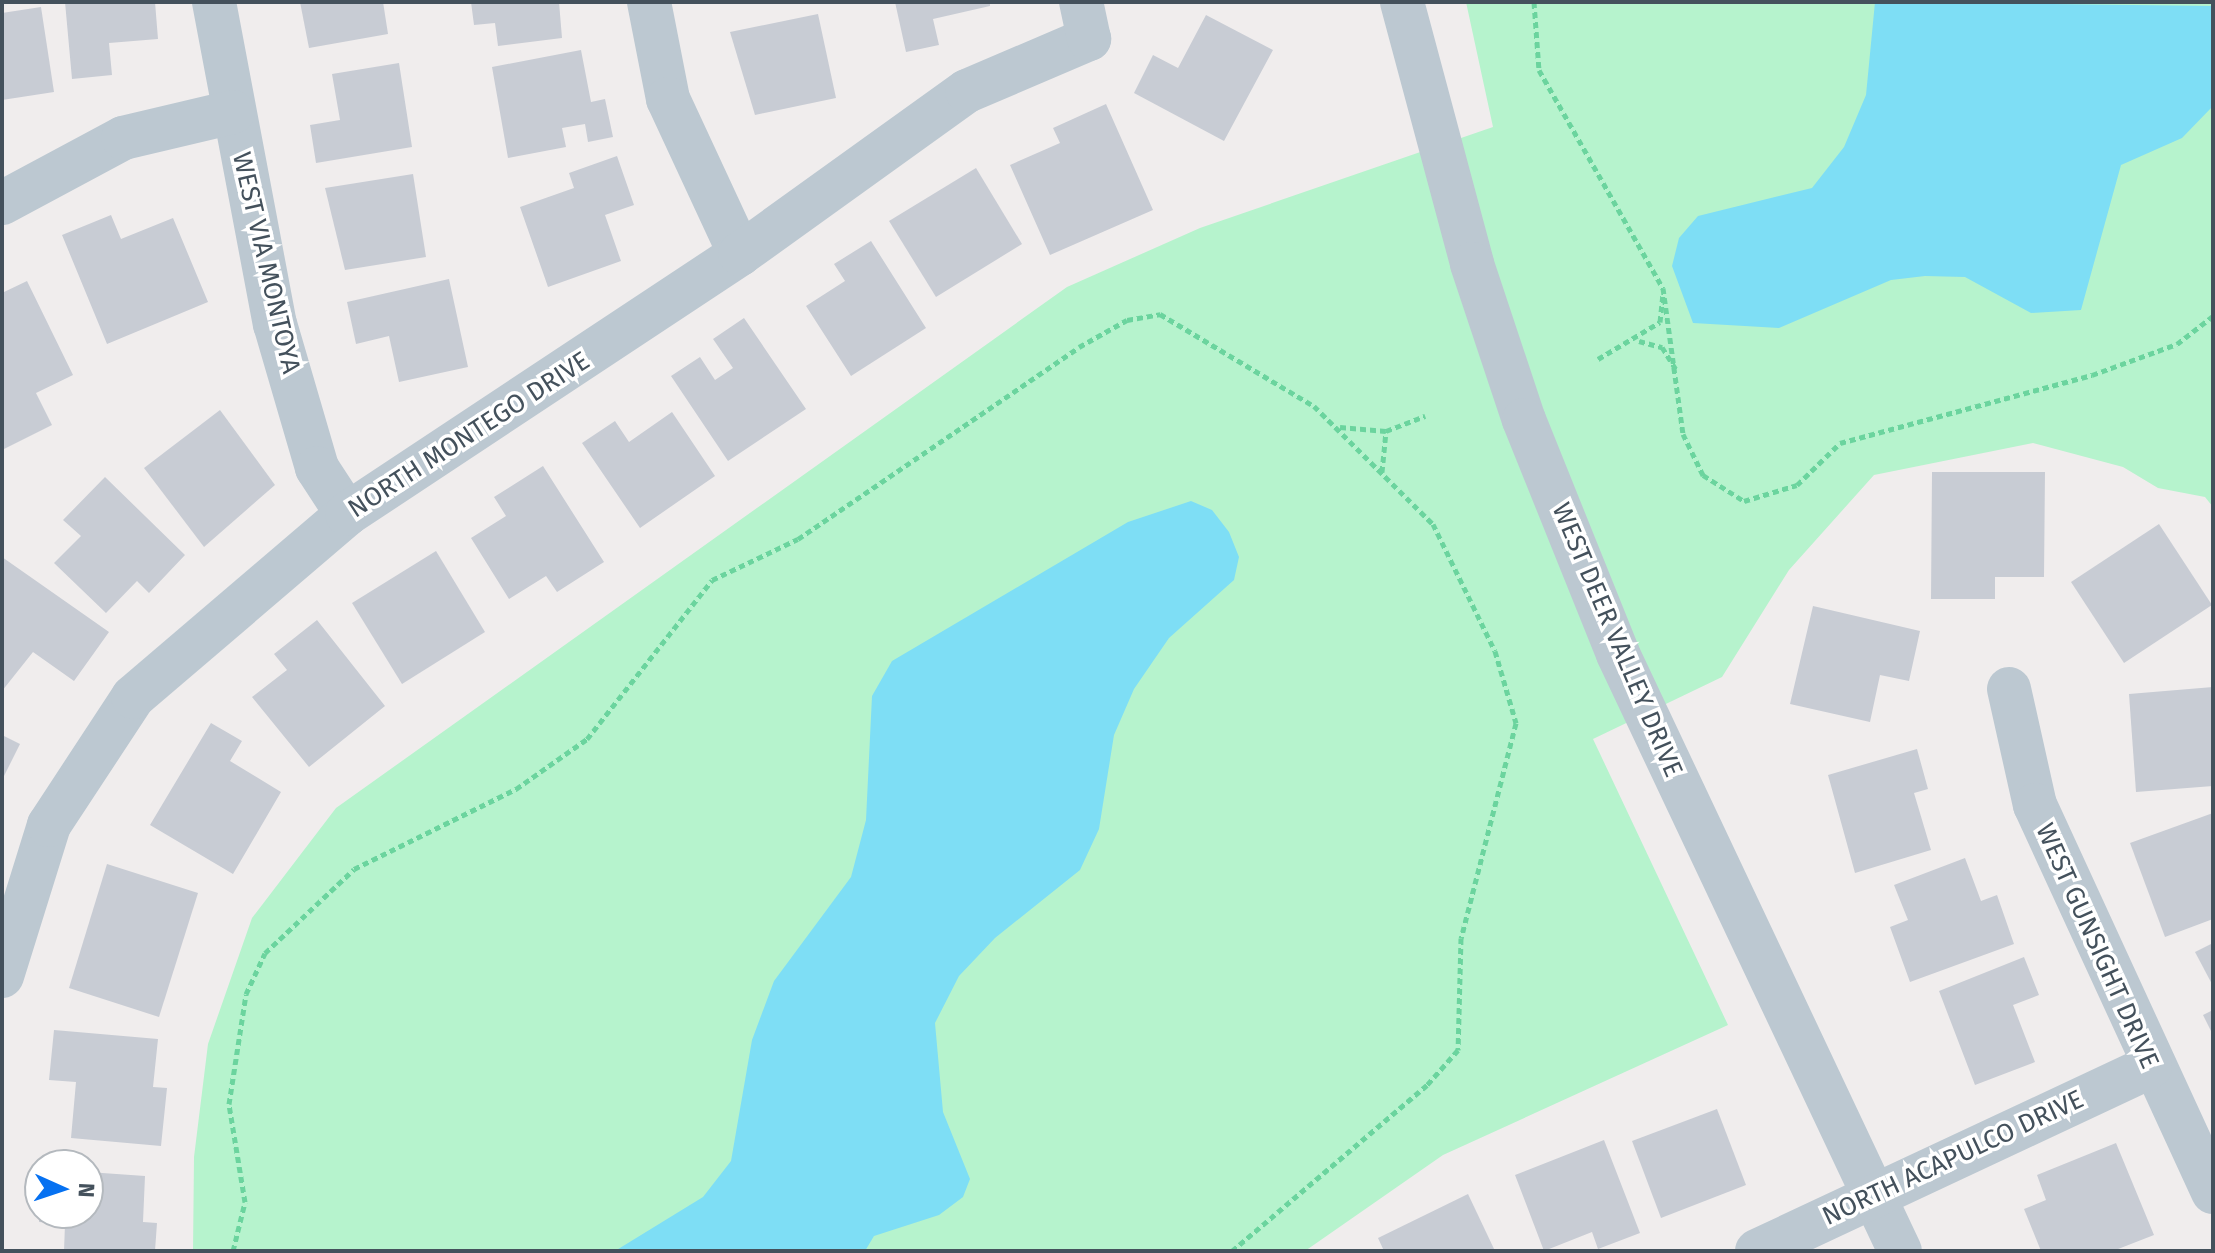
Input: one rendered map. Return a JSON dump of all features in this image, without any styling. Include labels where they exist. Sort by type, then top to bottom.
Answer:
[{"type":"street","name":"WEST VIA MONTOYA","points":[[214,2],[275,324],[317,468],[347,514]]},
{"type":"street","points":[[649,2],[668,99],[740,254]]},
{"type":"street","name":"WEST DEER VALLEY DRIVE","points":[[1402,2],[1472,264],[1524,420],[1618,654],[1900,1251]]},
{"type":"street","name":"NORTH MONTEGO DRIVE","points":[[2,976],[49,825],[133,697],[347,514],[740,254],[967,91],[1085,21]]},
{"type":"street","points":[[2,203],[123,138],[233,112]]},
{"type":"street","name":"WEST GUNSIGHT DRIVE","points":[[2009,689],[2035,805],[2150,1067],[2213,1192]]},
{"type":"street","name":"NORTH ACAPULCO DRIVE","points":[[1757,1251],[1872,1193],[2150,1067]]},
{"type":"path","points":[[1534,2],[1539,70],[1663,288],[1679,376],[1683,434],[1703,475],[1744,501],[1797,485],[1840,443],[2064,385],[2177,344],[2213,316]]},
{"type":"path","points":[[1598,359],[1639,341],[1660,322],[1663,288]]},
{"type":"path","points":[[233,1251],[245,1202],[229,1104],[246,994],[265,953],[354,869],[528,782],[587,739],[712,580],[798,539],[976,412],[1143,315],[1178,319],[1339,426],[1433,524],[1513,694],[1516,723],[1500,804],[1474,869],[1461,938],[1458,1050],[1427,1085],[1232,1251]]},
{"type":"path","points":[[1639,341],[1662,347],[1679,376]]},
{"type":"path","points":[[1339,426],[1386,431],[1425,416]]},
{"type":"path","points":[[1382,473],[1386,431]]},
{"type":"green space","points":[[1466,2],[2213,2],[2213,507],[2205,497],[2158,488],[2123,467],[2033,443],[1874,475],[1789,570],[1722,677],[1593,739],[1728,1025],[1443,1155],[1305,1251],[193,1251],[194,1157],[208,1044],[252,918],[336,808],[1067,287],[1200,228],[1493,127]]},
{"type":"water","points":[[1875,2],[2213,6],[2213,106],[2182,138],[2121,165],[2081,310],[2031,313],[1965,277],[1925,276],[1891,280],[1779,328],[1693,323],[1672,266],[1679,238],[1698,216],[1812,188],[1844,147],[1866,95]]},
{"type":"water","points":[[1191,501],[1212,510],[1229,532],[1239,557],[1234,580],[1169,638],[1134,689],[1114,735],[1099,829],[1080,870],[995,938],[959,976],[935,1023],[943,1112],[970,1179],[963,1197],[939,1215],[874,1236],[865,1251],[615,1251],[703,1197],[731,1161],[752,1040],[774,981],[851,877],[866,820],[872,696],[892,661],[1128,522]]},
{"type":"building","points":[[65,2],[155,2],[158,39],[109,43],[112,75],[72,79]]},
{"type":"building","points":[[300,2],[383,2],[388,34],[309,48]]},
{"type":"building","points":[[471,2],[559,2],[562,38],[498,46],[495,23],[474,25]]},
{"type":"building","points":[[895,2],[990,2],[990,6],[933,19],[939,45],[906,52]]},
{"type":"building","points":[[41,7],[54,92],[2,100],[2,13]]},
{"type":"building","points":[[818,14],[836,98],[755,115],[730,32]]},
{"type":"building","points":[[1206,15],[1273,50],[1224,141],[1134,93],[1153,55],[1178,68]]},
{"type":"building","points":[[581,50],[591,102],[605,99],[613,137],[588,142],[585,124],[562,128],[566,147],[508,158],[492,67]]},
{"type":"building","points":[[399,63],[412,147],[316,163],[310,125],[340,120],[332,74]]},
{"type":"building","points":[[1106,104],[1153,210],[1050,255],[1010,165],[1060,143],[1053,128]]},
{"type":"building","points":[[617,156],[634,205],[605,215],[621,261],[548,287],[520,207],[574,188],[569,173]]},
{"type":"building","points":[[976,168],[1022,244],[936,297],[889,221]]},
{"type":"building","points":[[413,174],[426,257],[345,270],[325,188]]},
{"type":"building","points":[[111,215],[121,239],[173,218],[208,302],[107,344],[62,235]]},
{"type":"building","points":[[871,241],[926,328],[851,376],[806,306],[845,281],[834,264]]},
{"type":"building","points":[[449,279],[468,367],[399,382],[389,336],[356,344],[347,302]]},
{"type":"building","points":[[27,281],[73,375],[36,393],[52,425],[2,450],[2,293]]},
{"type":"building","points":[[744,318],[806,409],[728,461],[671,376],[700,357],[715,380],[733,368],[713,339]]},
{"type":"building","points":[[220,410],[275,485],[204,547],[144,468]]},
{"type":"building","points":[[672,412],[715,476],[640,528],[582,443],[615,421],[629,442]]},
{"type":"building","points":[[543,466],[604,562],[557,592],[546,576],[509,599],[471,538],[506,516],[494,497]]},
{"type":"building","points":[[1932,472],[2045,472],[2044,577],[1995,577],[1995,599],[1931,599]]},
{"type":"building","points":[[105,477],[185,555],[149,593],[137,581],[106,613],[54,563],[81,536],[63,520]]},
{"type":"building","points":[[2159,524],[2212,605],[2124,663],[2071,582]]},
{"type":"building","points":[[436,551],[485,632],[402,684],[352,603]]},
{"type":"building","points":[[2,557],[109,632],[74,681],[33,652],[2,691]]},
{"type":"building","points":[[1813,606],[1920,631],[1909,681],[1880,675],[1870,722],[1790,704]]},
{"type":"building","points":[[317,620],[385,706],[309,767],[252,697],[287,670],[274,654]]},
{"type":"building","points":[[2213,687],[2213,786],[2136,792],[2129,694]]},
{"type":"building","points":[[211,723],[242,741],[230,761],[281,792],[233,874],[150,825]]},
{"type":"building","points":[[2,735],[20,744],[2,780]]},
{"type":"building","points":[[1917,749],[1928,789],[1914,793],[1931,850],[1855,873],[1828,775]]},
{"type":"building","points":[[2213,813],[2213,919],[2165,937],[2130,843]]},
{"type":"building","points":[[1965,858],[1981,901],[1997,895],[2014,944],[1910,982],[1890,927],[1908,920],[1894,885]]},
{"type":"building","points":[[107,864],[198,893],[159,1017],[69,988]]},
{"type":"building","points":[[2213,943],[2213,986],[2195,952]]},
{"type":"building","points":[[2024,957],[2039,995],[2013,1005],[2035,1062],[1975,1085],[1939,991]]},
{"type":"building","points":[[2213,1010],[2213,1035],[2203,1015]]},
{"type":"building","points":[[54,1030],[158,1039],[153,1087],[167,1088],[161,1146],[71,1138],[76,1082],[49,1080]]},
{"type":"building","points":[[1717,1109],[1746,1185],[1661,1218],[1632,1141]]},
{"type":"building","points":[[1604,1140],[1640,1233],[1598,1249],[1592,1232],[1544,1251],[1515,1175]]},
{"type":"building","points":[[2116,1143],[2154,1235],[2113,1251],[2041,1251],[2024,1209],[2046,1200],[2037,1175]]},
{"type":"building","points":[[104,1173],[145,1176],[143,1222],[157,1223],[155,1251],[64,1251],[65,1229],[104,1229]]},
{"type":"building","points":[[1468,1194],[1495,1251],[1384,1251],[1378,1238]]}]
